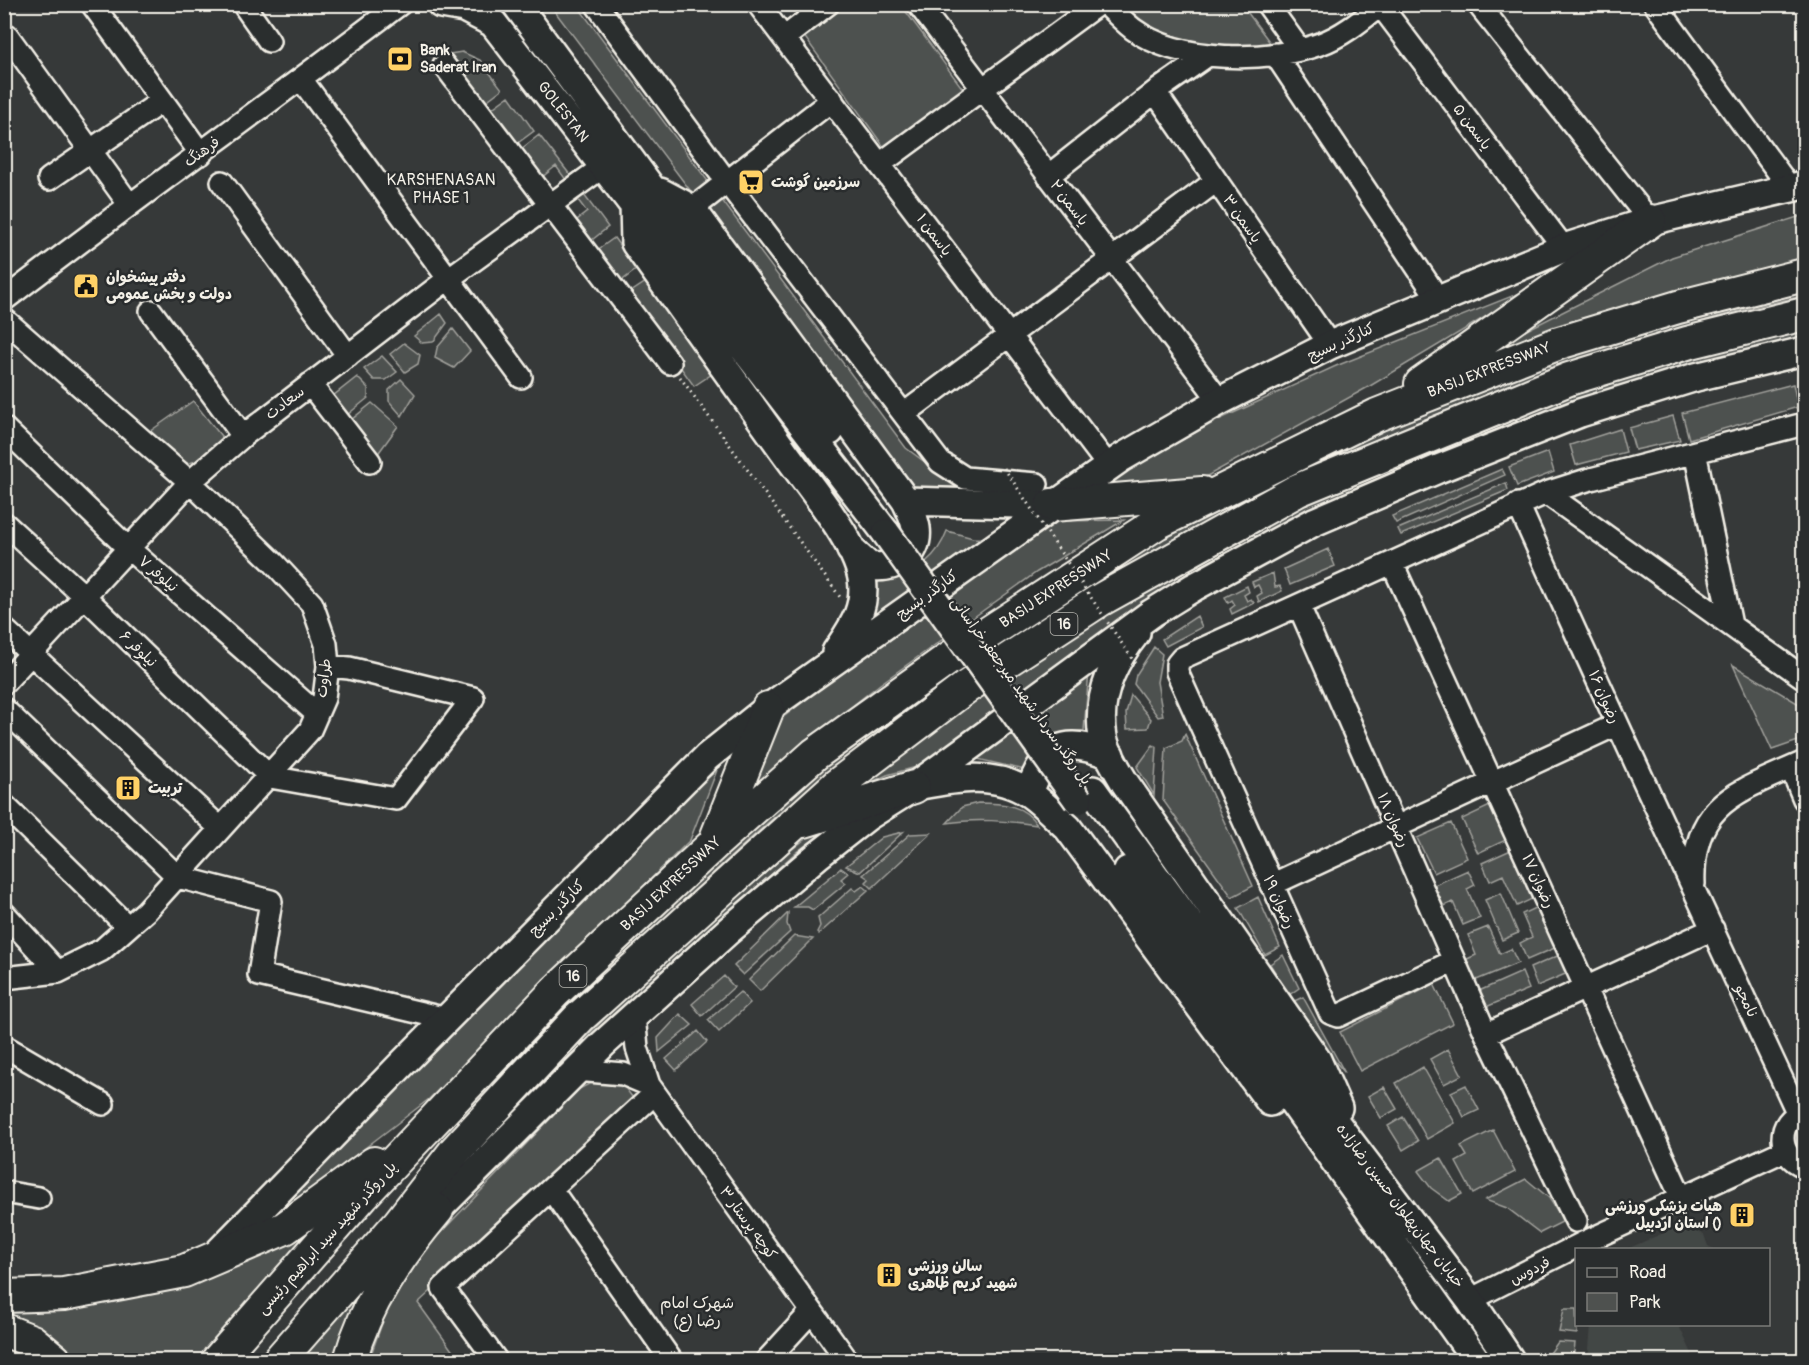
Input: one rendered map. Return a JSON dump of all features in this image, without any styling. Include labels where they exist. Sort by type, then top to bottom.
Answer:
[{"type":"highway","points":[[1377,415],[1650,220]]},
{"type":"highway","name":"BASIJ EXPRESSWAY","points":[[438,1117],[555,992],[715,843],[815,754],[948,659],[1157,523],[1377,415],[1558,343],[1678,307],[1804,275]]},
{"type":"highway","name":"16","points":[[279,1360],[399,1223],[455,1151],[579,1017],[837,785],[965,688],[1100,600],[1298,490],[1569,379],[1687,343],[1804,314]]},
{"type":"highway","points":[[1044,495],[1218,492]]},
{"type":"highway","points":[[715,843],[768,708]]},
{"type":"highway","points":[[792,825],[914,787]]},
{"type":"highway","points":[[4,1296],[64,1294],[184,1271],[285,1228],[438,1117]]},
{"type":"highway","name":"پل روگذر شهید سید ابراهیم رئیسی","points":[[218,1360],[363,1195],[438,1117]]},
{"type":"highway","points":[[350,1360],[356,1339],[377,1292],[408,1244],[437,1210]]},
{"type":"highway","points":[[4,1330],[32,1341],[55,1360]]},
{"type":"main road","name":"GOLESTAN","points":[[516,4],[643,196]]},
{"type":"main road","name":"GOLESTAN","points":[[461,6],[494,23],[604,166],[672,216]]},
{"type":"main road","name":"کنارگذر بسیج","points":[[213,1258],[707,757],[768,708],[825,668],[1044,495],[1109,467],[1220,401],[1330,345],[1564,248],[1650,220],[1797,186]]},
{"type":"main road","points":[[643,196],[634,243],[823,505],[851,550],[861,576],[864,602],[857,621],[825,668]]},
{"type":"main road","points":[[672,216],[898,520],[916,528],[916,540],[904,560],[881,568],[869,566],[851,550]]},
{"type":"main road","name":"پل روگذر سردار شهید میرجعفر خراسانی","points":[[672,216],[898,520],[1086,795],[1276,1062]]},
{"type":"main road","points":[[437,1210],[634,1015],[817,856],[868,816],[914,787],[1152,613],[1194,587],[1314,522],[1438,469],[1581,413],[1696,377],[1804,351]]},
{"type":"main road","points":[[898,520],[1044,495]]},
{"type":"main road","points":[[1152,613],[1121,652],[1102,696],[1103,737],[1125,783],[1317,1060],[1342,1150]]},
{"type":"main road","points":[[1029,793],[1046,756],[1061,746],[1086,746],[1110,755]]},
{"type":"main road","points":[[914,787],[962,778],[995,778],[1029,793],[1068,828],[1274,1107],[1342,1150]]},
{"type":"main road","name":"خیابان جهان‌پهلوان حسین رضا‌زاده","points":[[1276,1062],[1342,1150],[1476,1360]]},
{"type":"main road","name":"خیابان جهان‌پهلوان حسین رضا‌زاده","points":[[1342,1150],[1410,1224],[1470,1300],[1510,1360]]},
{"type":"street","points":[[92,4],[201,154]]},
{"type":"street","points":[[243,4],[269,41]]},
{"type":"street","name":"فرهنگ","points":[[4,300],[129,204],[201,154],[400,4]]},
{"type":"street","points":[[596,4],[727,182],[940,462],[953,473],[965,478],[1044,495]]},
{"type":"street","name":"یاسمن ۱","points":[[758,4],[1109,467]]},
{"type":"street","points":[[784,38],[828,4]]},
{"type":"street","name":"یاسمن ۲","points":[[918,4],[1220,401]]},
{"type":"street","points":[[879,164],[1098,4]]},
{"type":"street","points":[[1106,4],[1134,30],[1171,47],[1209,55],[1275,54],[1322,44],[1346,31],[1381,5]]},
{"type":"street","points":[[1267,4],[1300,50]]},
{"type":"street","points":[[1478,4],[1650,220]]},
{"type":"street","points":[[1655,4],[1797,186]]},
{"type":"street","name":"یاسمن ۵","points":[[1381,5],[1564,248]]},
{"type":"street","points":[[7,35],[129,204]]},
{"type":"street","points":[[1275,54],[1439,300]]},
{"type":"street","points":[[1048,176],[1155,92],[1209,55]]},
{"type":"street","points":[[444,64],[670,363]]},
{"type":"street","points":[[301,80],[520,377]]},
{"type":"street","name":"یاسمن ۳","points":[[1155,92],[1330,345]]},
{"type":"street","points":[[49,179],[162,100]]},
{"type":"street","points":[[672,216],[727,182],[832,100]]},
{"type":"street","name":"سعادت","points":[[4,683],[190,482],[243,436],[448,279],[604,166]]},
{"type":"street","points":[[904,414],[1008,334],[1216,181]]},
{"type":"street","points":[[222,182],[348,356]]},
{"type":"street","points":[[151,311],[243,436]]},
{"type":"street","name":"طراوت","points":[[4,319],[190,482],[273,562],[312,604],[326,644],[328,666],[324,698],[310,730],[270,777],[129,927],[102,950],[58,972],[4,978]]},
{"type":"street","points":[[310,384],[370,462]]},
{"type":"street","points":[[1299,606],[1546,493],[1804,424]]},
{"type":"street","name":"نیلوفر ۷","points":[[4,428],[129,549],[317,714]]},
{"type":"street","points":[[1695,452],[1731,625]]},
{"type":"street","points":[[1546,493],[1804,678]]},
{"type":"street","name":"رضوان ۱۶","points":[[1518,504],[1616,725],[1695,887]]},
{"type":"street","name":"نیلوفر ۶","points":[[4,524],[84,596],[270,777]]},
{"type":"street","name":"رضوان ۱۷","points":[[1392,563],[1682,1199]]},
{"type":"street","name":"رضوان ۱۹","points":[[1299,606],[1182,658],[1177,664],[1177,672],[1330,1013],[1338,1016],[1454,961]]},
{"type":"street","name":"رضوان ۱۸","points":[[1299,606],[1486,1034],[1576,1221]]},
{"type":"street","points":[[4,629],[220,828]]},
{"type":"street","points":[[270,777],[396,800],[473,698],[349,668],[328,666]]},
{"type":"street","points":[[4,708],[178,877],[271,901],[259,975],[447,1019]]},
{"type":"street","points":[[1271,885],[1616,725]]},
{"type":"street","points":[[1695,887],[1696,849],[1705,824],[1714,810],[1742,791],[1798,765],[1804,799]]},
{"type":"street","points":[[4,805],[129,927]]},
{"type":"street","name":"نامجو","points":[[1695,887],[1801,1113]]},
{"type":"street","points":[[4,913],[58,972]]},
{"type":"street","points":[[1486,1034],[1713,929]]},
{"type":"street","points":[[634,1015],[638,1048],[652,1089]]},
{"type":"street","points":[[4,1046],[103,1104]]},
{"type":"street","points":[[576,1070],[623,1074],[652,1089]]},
{"type":"street","points":[[496,1360],[443,1288],[551,1189],[652,1089]]},
{"type":"street","name":"کوچه پرستار ۳","points":[[652,1089],[847,1360]]},
{"type":"street","points":[[1801,1113],[1786,1125],[1782,1142],[1785,1150],[1796,1163],[1804,1166]]},
{"type":"street","name":"فردوس","points":[[1470,1300],[1585,1242],[1785,1150]]},
{"type":"street","points":[[551,1189],[670,1360]]},
{"type":"street","points":[[4,1192],[39,1198]]},
{"type":"street","points":[[767,1360],[812,1311]]},
{"type":"path","points":[[670,363],[857,621]]},
{"type":"path","points":[[1004,468],[1135,663]]},
{"type":"shaded area","points":[[1693,1220],[1698,1232],[1704,1235],[1708,1246],[1712,1248],[1629,1248]]},
{"type":"shaded area","points":[[1591,1326],[1684,1326],[1680,1328],[1695,1360],[1588,1360]]},
{"type":"shaded area","points":[[1705,1355],[1708,1360],[1695,1360]]},
{"type":"green space","points":[[1119,4],[1242,5],[1271,44],[1210,46],[1169,38],[1133,19]]},
{"type":"green space","points":[[550,5],[577,5],[906,448],[937,471],[976,484],[976,499],[919,493]]},
{"type":"green space","points":[[839,5],[901,5],[963,89],[884,147],[801,32]]},
{"type":"green space","points":[[462,52],[480,60],[502,89],[485,102],[449,54]]},
{"type":"green space","points":[[509,96],[534,131],[515,145],[490,110]]},
{"type":"green space","points":[[539,135],[574,180],[569,184],[556,166],[541,178],[520,150]]},
{"type":"green space","points":[[584,195],[608,227],[592,240],[577,220],[587,212],[578,200]]},
{"type":"green space","points":[[1804,215],[1804,258],[1639,305],[1475,356],[1672,257]]},
{"type":"green space","points":[[614,238],[637,269],[620,282],[596,251]]},
{"type":"green space","points":[[649,280],[715,372],[694,386],[628,294]]},
{"type":"green space","points":[[1535,287],[1370,386],[1189,486],[1082,496],[1216,421],[1336,366]]},
{"type":"green space","points":[[1804,287],[1804,296],[1746,309],[1659,334],[1440,413],[1307,471],[1242,503],[1115,573],[1020,633],[952,680],[789,805],[688,896],[461,1110],[576,993],[781,800],[924,690],[1175,529],[1326,453],[1481,386],[1707,311]]},
{"type":"green space","points":[[441,314],[447,323],[433,342],[422,343],[414,336]]},
{"type":"green space","points":[[1804,325],[1804,341],[1320,511],[935,762],[887,775],[849,792],[1057,642],[1222,547],[1313,501],[1380,470],[1550,402]]},
{"type":"green space","points":[[453,329],[470,351],[454,368],[435,358],[437,348]]},
{"type":"green space","points":[[404,343],[420,355],[418,364],[405,372],[390,354]]},
{"type":"green space","points":[[382,356],[397,372],[386,380],[374,380],[364,369]]},
{"type":"green space","points":[[357,377],[368,388],[368,398],[347,415],[333,396]]},
{"type":"green space","points":[[401,379],[415,394],[402,416],[389,401],[389,390]]},
{"type":"green space","points":[[1793,384],[1798,407],[1689,439],[1682,413]]},
{"type":"green space","points":[[193,401],[225,441],[208,458],[181,465],[146,434]]},
{"type":"green space","points":[[372,403],[398,426],[377,455],[351,420]]},
{"type":"green space","points":[[1673,416],[1680,440],[1635,450],[1629,428]]},
{"type":"green space","points":[[1620,429],[1626,452],[1576,465],[1570,445]]},
{"type":"green space","points":[[1548,452],[1554,472],[1517,486],[1509,467]]},
{"type":"green space","points":[[1502,469],[1505,475],[1396,523],[1392,516]]},
{"type":"green space","points":[[1506,483],[1508,490],[1401,535],[1398,529]]},
{"type":"green space","points":[[1124,520],[1037,572],[880,684],[742,794],[773,725],[847,668],[1056,521]]},
{"type":"green space","points":[[947,531],[973,538],[995,539],[868,627],[877,591],[876,574],[892,579],[919,567],[938,549]]},
{"type":"green space","points":[[1328,549],[1335,566],[1290,585],[1284,569]]},
{"type":"green space","points":[[1273,573],[1275,587],[1280,586],[1282,591],[1259,602],[1257,596],[1262,593],[1258,585],[1254,587],[1252,582]]},
{"type":"green space","points":[[1247,586],[1249,592],[1244,595],[1247,601],[1251,599],[1254,603],[1232,614],[1230,609],[1235,605],[1232,600],[1228,603],[1225,597]]},
{"type":"green space","points":[[1197,616],[1202,627],[1166,646],[1162,639]]},
{"type":"green space","points":[[1154,647],[1162,654],[1157,682],[1163,716],[1158,717],[1134,684],[1136,675]]},
{"type":"green space","points":[[1733,665],[1804,707],[1804,739],[1772,750]]},
{"type":"green space","points":[[1089,671],[1084,731],[1062,732],[1046,738],[1034,751],[1025,770],[973,758]]},
{"type":"green space","points":[[1131,695],[1151,719],[1148,728],[1127,729],[1126,713]]},
{"type":"green space","points":[[1185,734],[1253,886],[1232,897],[1163,800],[1166,748],[1182,741]]},
{"type":"green space","points":[[1153,745],[1157,747],[1154,795],[1137,767]]},
{"type":"green space","points":[[717,770],[690,840],[429,1099],[263,1226],[663,818]]},
{"type":"green space","points":[[978,803],[1011,806],[1026,813],[1037,825],[992,821],[947,823],[962,807]]},
{"type":"green space","points":[[1492,805],[1508,839],[1478,853],[1462,819]]},
{"type":"green space","points":[[1451,823],[1467,858],[1434,873],[1417,838]]},
{"type":"green space","points":[[825,831],[795,853],[645,990],[468,1164],[513,1108],[640,984],[790,851],[814,832]]},
{"type":"green space","points":[[903,832],[860,872],[846,866],[882,837]]},
{"type":"green space","points":[[931,833],[872,888],[866,882],[869,879],[863,875],[910,834]]},
{"type":"green space","points":[[1513,849],[1534,898],[1517,906],[1503,875],[1490,881],[1482,863]]},
{"type":"green space","points":[[841,868],[848,873],[841,879],[846,883],[813,910],[808,907],[794,907]]},
{"type":"green space","points":[[1468,870],[1475,885],[1467,889],[1480,918],[1463,925],[1453,902],[1442,907],[1432,886]]},
{"type":"green space","points":[[863,886],[868,890],[819,934],[817,932],[820,926],[818,918],[852,888],[856,891]]},
{"type":"green space","points":[[1501,893],[1518,933],[1502,940],[1485,900]]},
{"type":"green space","points":[[1258,897],[1280,947],[1265,955],[1238,908]]},
{"type":"green space","points":[[1539,906],[1557,947],[1527,960],[1520,943],[1532,937],[1522,914]]},
{"type":"green space","points":[[788,913],[787,924],[790,932],[743,975],[734,966]]},
{"type":"green space","points":[[1488,927],[1500,954],[1511,949],[1518,963],[1474,981],[1465,960],[1476,955],[1468,935]]},
{"type":"green space","points":[[794,936],[813,939],[760,991],[749,980]]},
{"type":"green space","points":[[1562,954],[1570,972],[1537,986],[1530,968]]},
{"type":"green space","points":[[1283,955],[1299,988],[1289,995],[1270,964]]},
{"type":"green space","points":[[1522,972],[1529,989],[1486,1007],[1479,991]]},
{"type":"green space","points":[[724,976],[734,987],[702,1016],[692,1004]]},
{"type":"green space","points":[[1434,984],[1453,1023],[1360,1071],[1340,1032]]},
{"type":"green space","points":[[740,992],[750,1003],[719,1032],[708,1020]]},
{"type":"green space","points":[[1303,997],[1345,1073],[1322,1046],[1292,1002]]},
{"type":"green space","points":[[680,1014],[692,1025],[659,1052],[658,1038]]},
{"type":"green space","points":[[698,1031],[707,1042],[676,1070],[666,1059]]},
{"type":"green space","points":[[1448,1049],[1462,1075],[1444,1084],[1430,1059]]},
{"type":"green space","points":[[1423,1067],[1455,1123],[1427,1139],[1396,1083]]},
{"type":"green space","points":[[597,1080],[623,1085],[636,1102],[418,1303],[459,1360],[369,1360],[399,1276],[579,1089]]},
{"type":"green space","points":[[1466,1085],[1479,1110],[1464,1117],[1451,1092]]},
{"type":"green space","points":[[1384,1087],[1397,1109],[1381,1118],[1368,1096]]},
{"type":"green space","points":[[1403,1117],[1418,1141],[1403,1150],[1388,1126]]},
{"type":"green space","points":[[1493,1130],[1515,1172],[1473,1194],[1456,1162],[1467,1156],[1461,1146]]},
{"type":"green space","points":[[1441,1158],[1462,1194],[1449,1201],[1431,1188],[1418,1171]]},
{"type":"green space","points":[[1526,1179],[1549,1198],[1564,1221],[1540,1233],[1507,1208],[1485,1200]]},
{"type":"green space","points":[[322,1226],[204,1360],[75,1360],[43,1329],[5,1314],[5,1309],[188,1285]]},
{"type":"green space","points":[[366,1278],[337,1360],[294,1360]]},
{"type":"green space","points":[[1564,1309],[1575,1309],[1577,1334],[1559,1332]]},
{"type":"green space","points":[[1558,1342],[1575,1343],[1573,1360],[1545,1360]]},
{"type":"place","name":"Bank Saderat Iran","points":[[400,59]]},
{"type":"place","name":"سرزمین گوشت","points":[[751,182]]},
{"type":"place","name":"دفتر پیشخوان دولت و بخش عمومی","points":[[86,286]]},
{"type":"place","name":"تربیت","points":[[128,788]]},
{"type":"place","name":"هیات پزشکی ورزشی استان اردبیل ()","points":[[1742,1215]]},
{"type":"place","name":"سالن ورزشی شهید کریم ظاهری","points":[[889,1275]]},
{"type":"district","name":"KARSHENASAN PHASE 1","points":[[441,189]]},
{"type":"district","name":"شهرک امام رضا (ع)","points":[[697,1312]]}]
